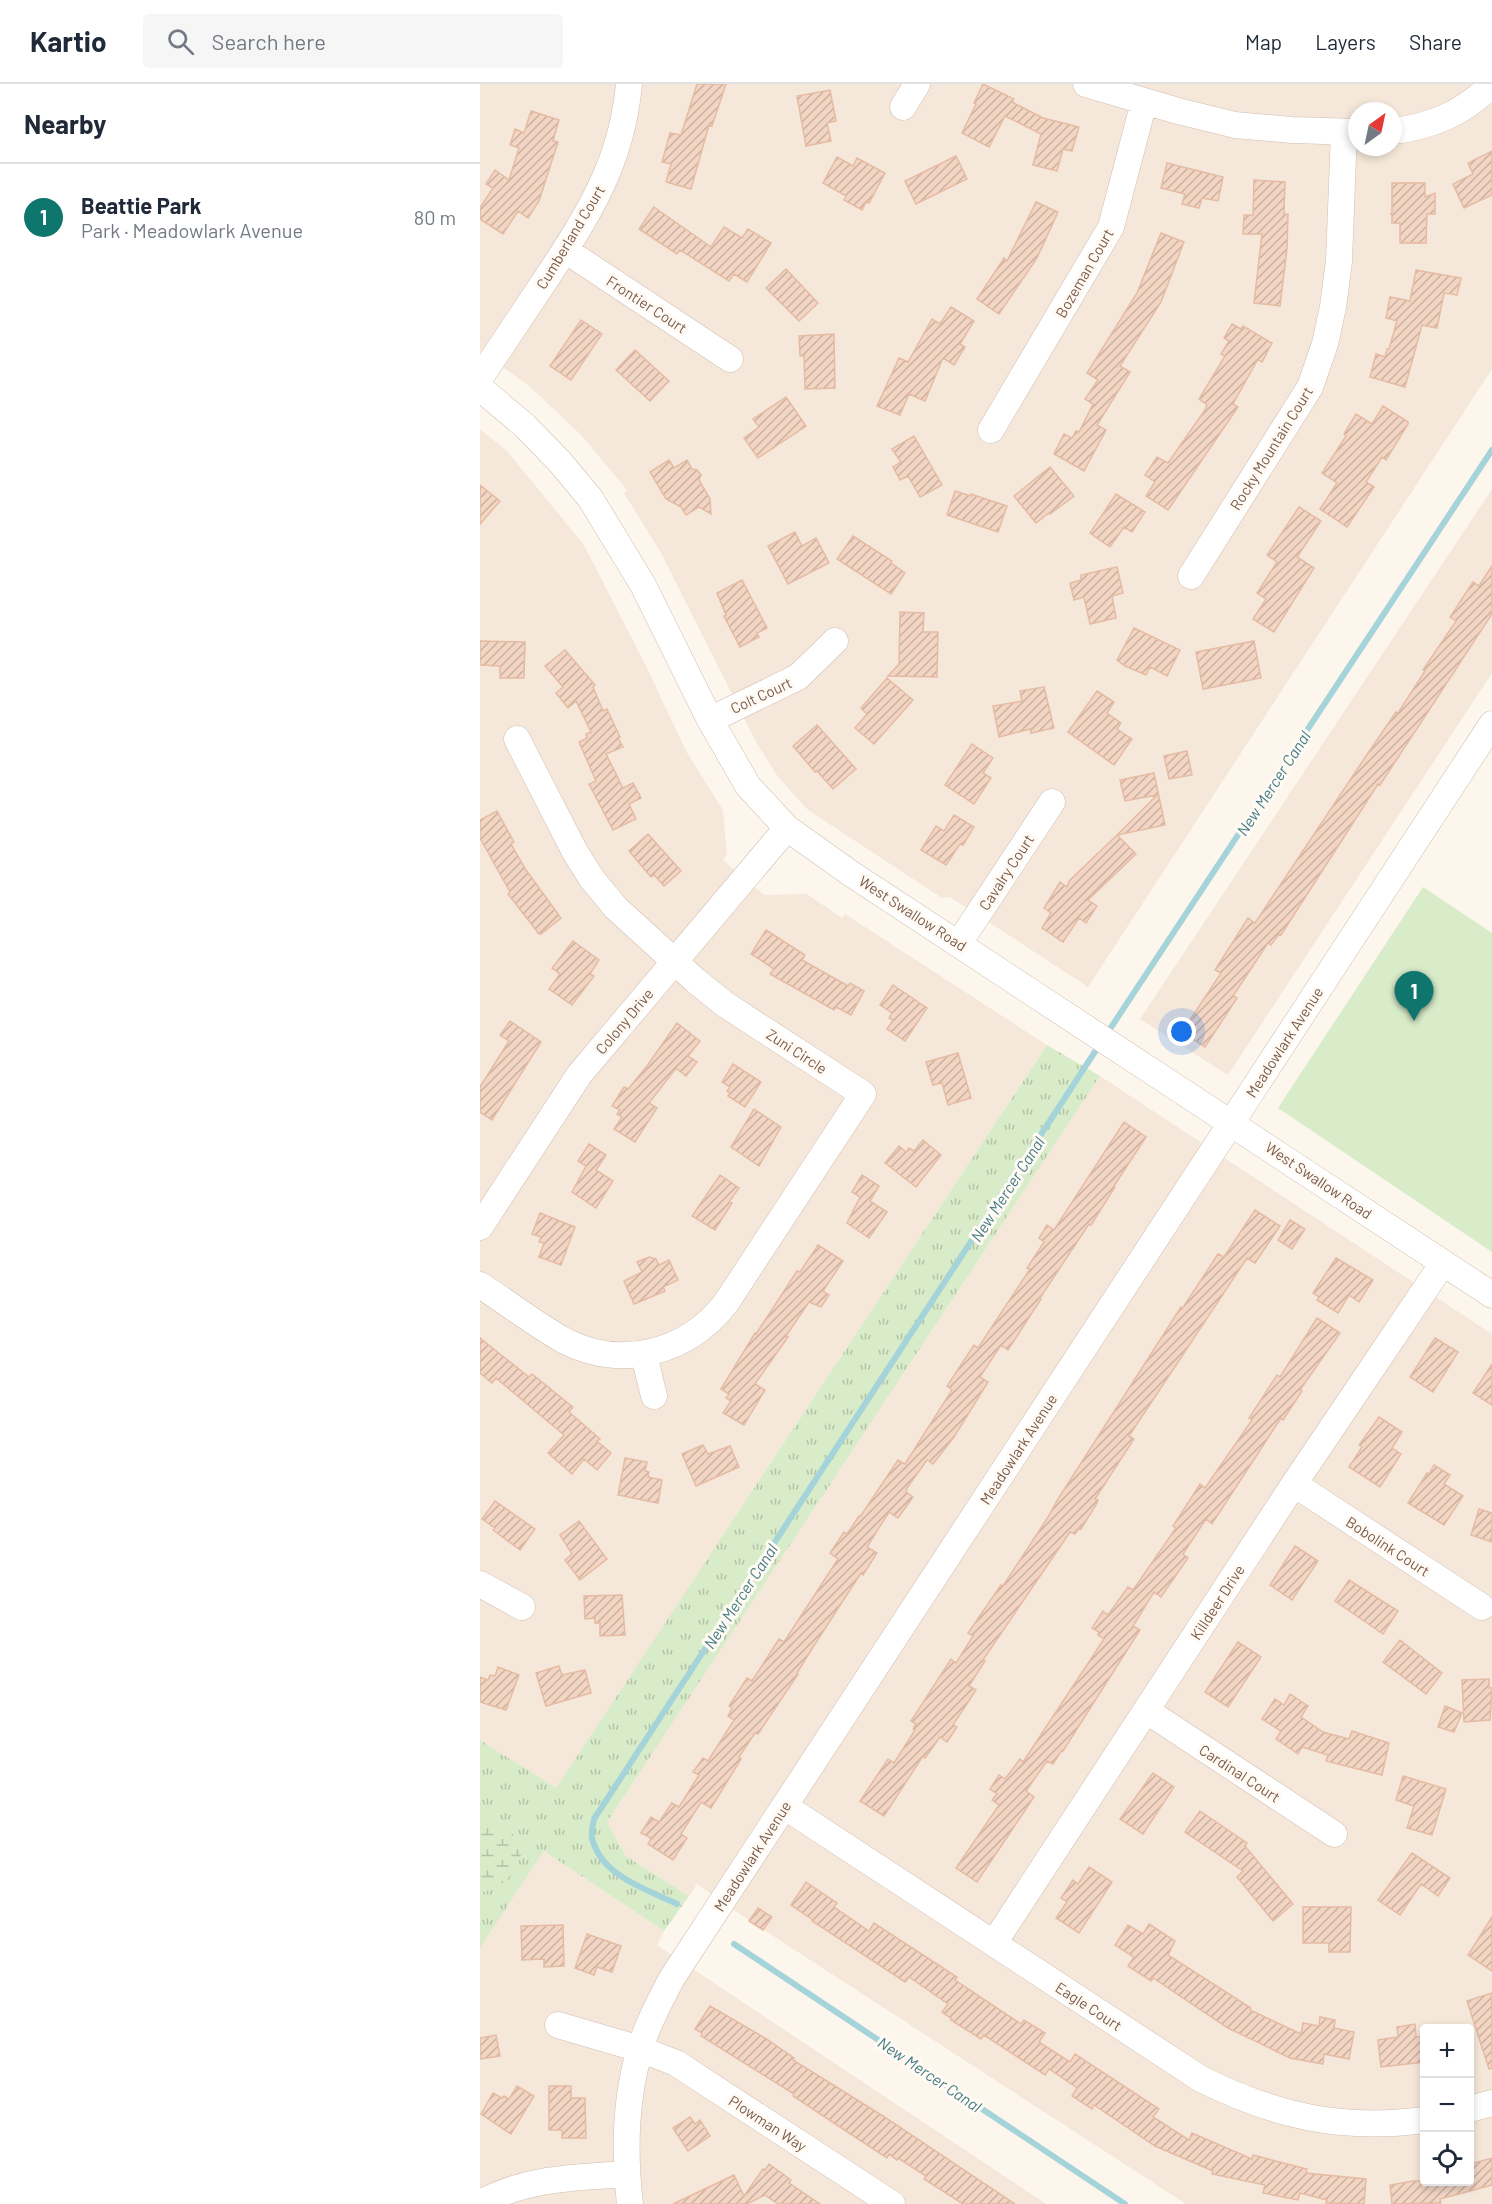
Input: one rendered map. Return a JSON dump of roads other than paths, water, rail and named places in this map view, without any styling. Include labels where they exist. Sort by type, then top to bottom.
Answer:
[{"type":"street","name":"Cumberland Court","points":[[480,378],[565,250],[600,190],[613,160],[624,124],[629,84]]},
{"type":"street","points":[[903,107],[917,84]]},
{"type":"street","points":[[1086,84],[1144,102],[1235,125],[1348,132]]},
{"type":"street","points":[[1402,130],[1441,120],[1462,109],[1492,85]]},
{"type":"street","name":"Bozeman Court","points":[[991,430],[1111,227],[1144,102]]},
{"type":"street","name":"Rocky Mountain Court","points":[[1191,576],[1310,387],[1325,344],[1333,307],[1349,156]]},
{"type":"street","name":"Frontier Court","points":[[565,250],[730,359]]},
{"type":"street","name":"West Swallow Road","points":[[480,388],[532,433],[590,498],[643,585],[710,720],[748,786],[787,828],[850,873],[1492,1295]]},
{"type":"street","name":"Colt Court","points":[[710,720],[798,677],[835,641]]},
{"type":"street","name":"Meadowlark Avenue","points":[[630,2204],[627,2174],[627,2114],[640,2049],[672,1978],[1492,724]]},
{"type":"street","name":"Zuni Circle","points":[[480,1285],[564,1340],[584,1349],[618,1355],[644,1355],[684,1340],[705,1326],[718,1313],[863,1094],[726,1005],[674,962],[616,908],[592,879],[575,852],[517,739]]},
{"type":"street","name":"Cavalry Court","points":[[959,943],[1053,802]]},
{"type":"street","name":"Colony Drive","points":[[480,1227],[579,1076],[787,828]]},
{"type":"street","name":"Killdeer Drive","points":[[994,1943],[1294,1484],[1443,1263]]},
{"type":"street","points":[[644,1355],[654,1396]]},
{"type":"street","name":"Bobolink Court","points":[[1294,1484],[1482,1607]]},
{"type":"street","points":[[480,1584],[522,1607]]},
{"type":"street","name":"Cardinal Court","points":[[1147,1711],[1334,1834]]},
{"type":"street","name":"Eagle Court","points":[[784,1806],[1201,2079],[1239,2098],[1279,2112],[1320,2120],[1356,2124],[1420,2121]]},
{"type":"street","name":"Plowman Way","points":[[558,2025],[640,2049],[676,2063],[888,2203]]},
{"type":"street","points":[[1474,2108],[1492,2103]]},
{"type":"street","points":[[480,2203],[522,2185],[558,2178],[627,2174]]},
{"type":"waterway","name":"New Mercer Canal","points":[[1106,1035],[1492,450]]},
{"type":"waterway","name":"New Mercer Canal","points":[[677,1904],[626,1880],[605,1862],[592,1838],[594,1819],[1100,1044]]},
{"type":"waterway","name":"New Mercer Canal","points":[[734,1944],[1125,2204]]},
{"type":"place","name":"Beattie Park","points":[[1414,1021]]}]
